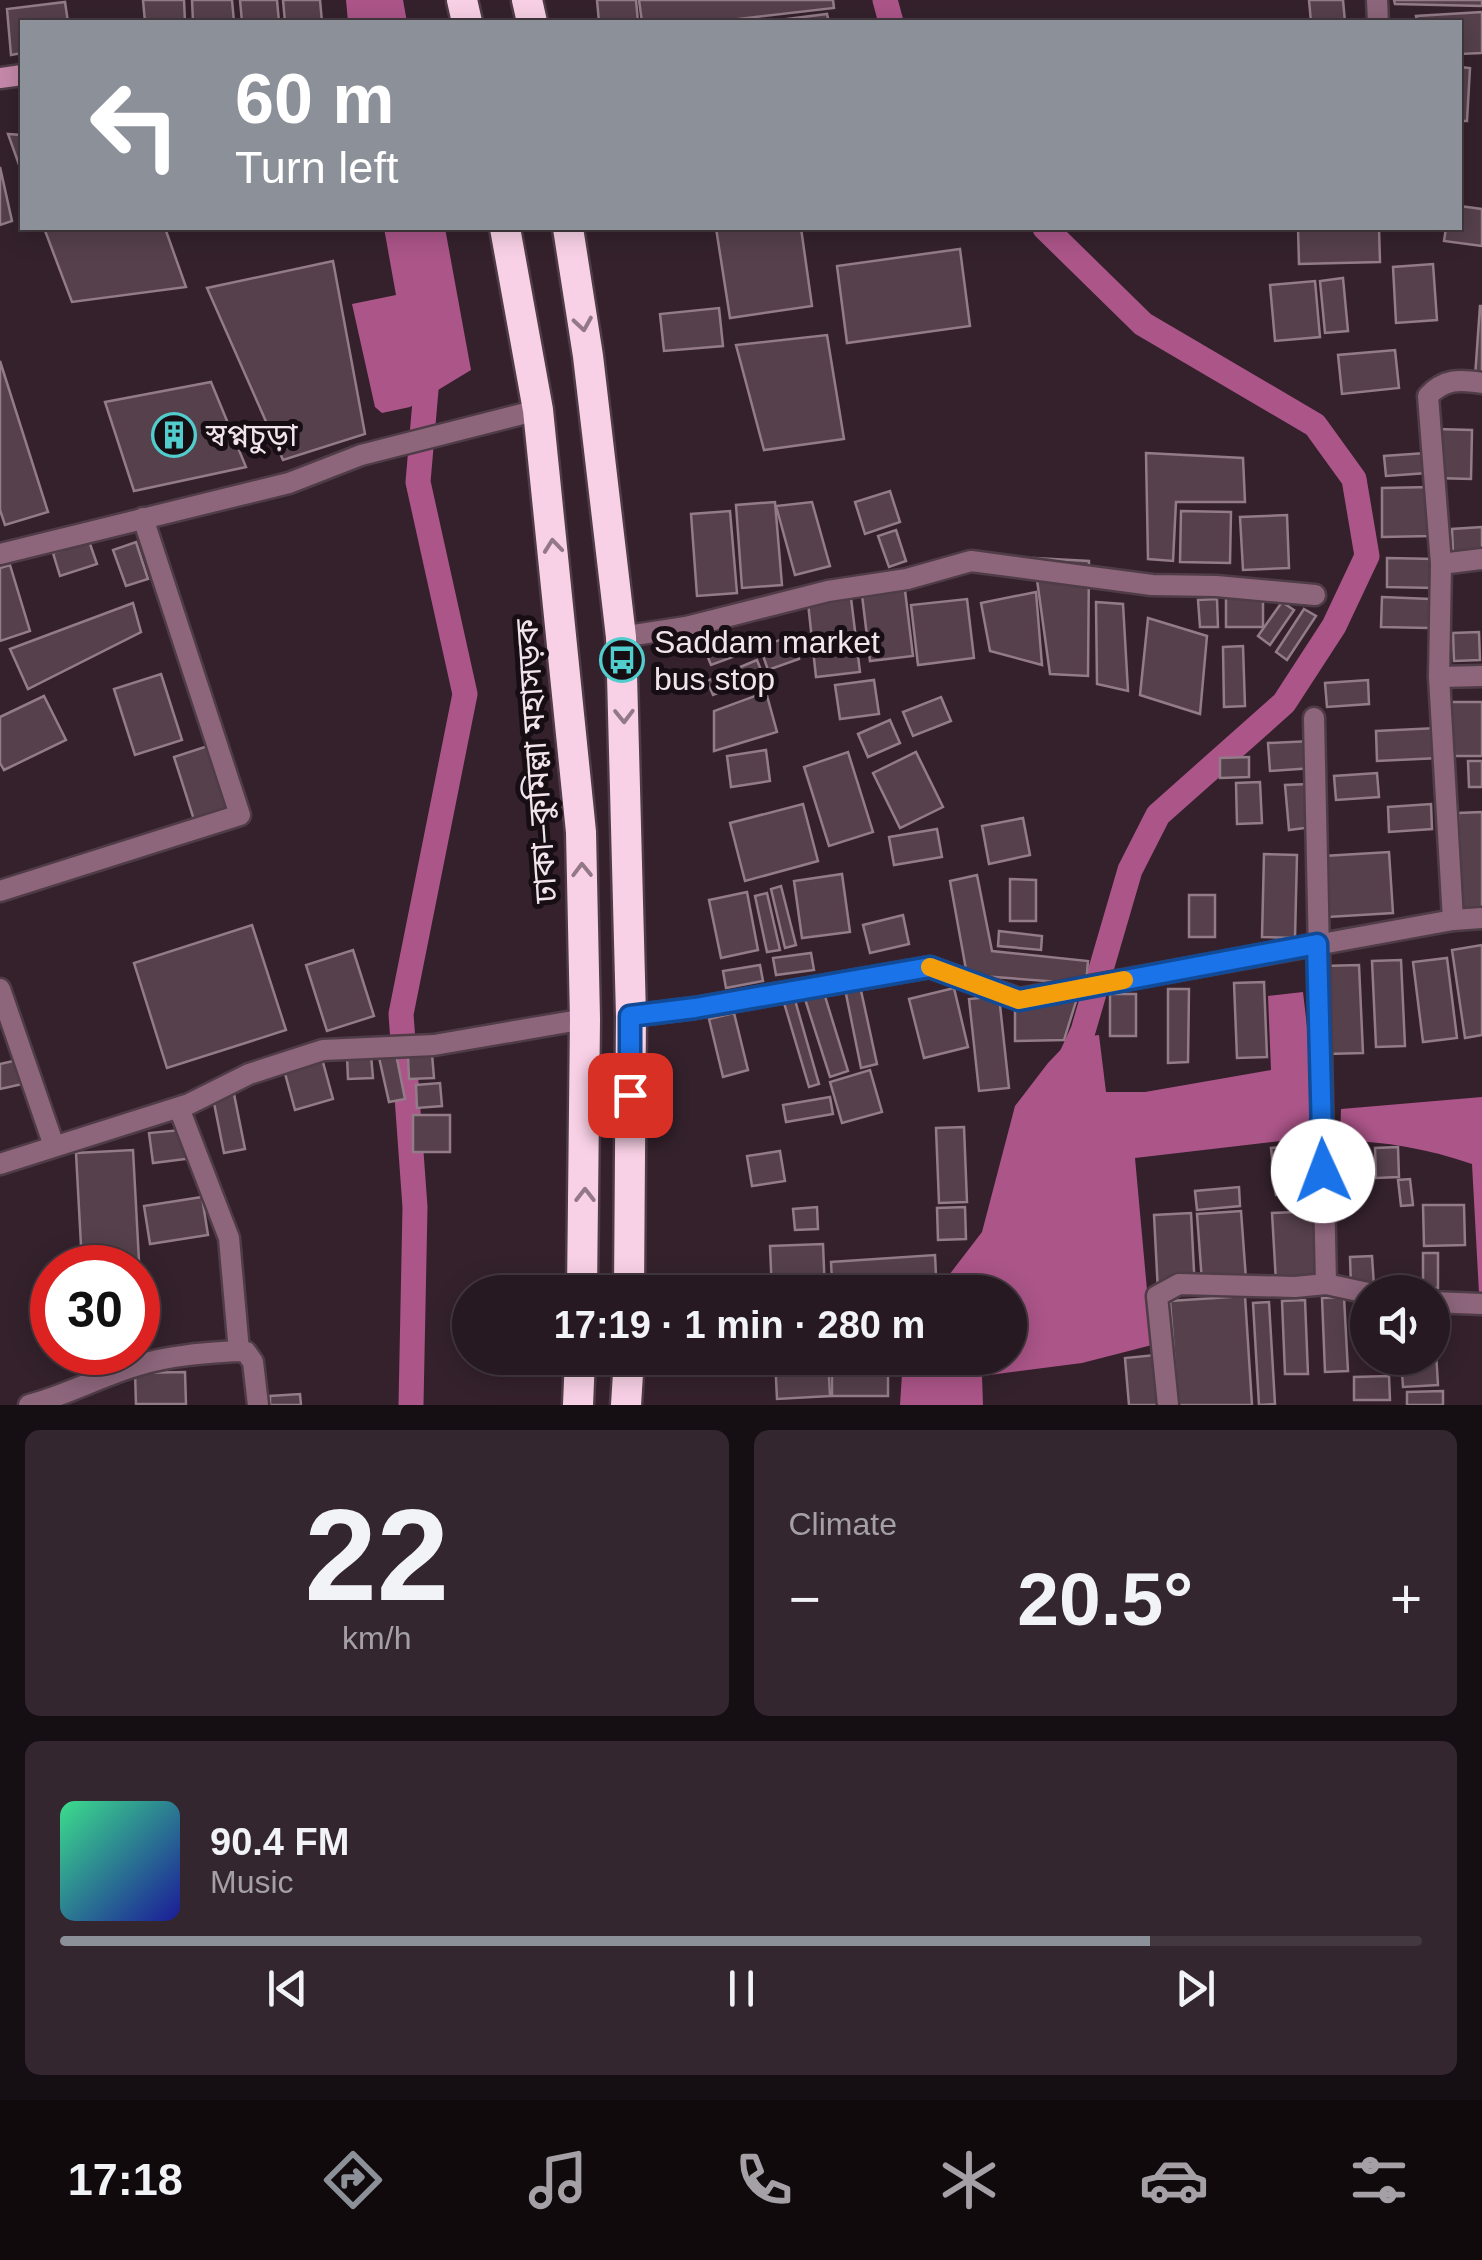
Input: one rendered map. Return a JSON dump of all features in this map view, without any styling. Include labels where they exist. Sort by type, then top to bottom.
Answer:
[{"type":"highway","name":"ঢাকা–কুমিল্লা মহাসড়ক","points":[[506,230],[538,410],[581,832],[585,1019],[582,1275]]},
{"type":"highway","points":[[568,230],[588,356],[622,637],[630,1016],[629,1275]]},
{"type":"highway","points":[[578,1405],[579,1375]]},
{"type":"highway","points":[[626,1405],[627,1375]]},
{"type":"street","points":[[1453,920],[1439,677],[1442,564],[1428,396],[1439,384],[1449,381],[1482,384]]},
{"type":"street","points":[[0,554],[289,482],[361,455],[538,410]]},
{"type":"street","points":[[0,891],[240,815],[143,518]]},
{"type":"street","points":[[1442,564],[1482,559]]},
{"type":"street","points":[[622,637],[686,627],[828,591],[907,579],[971,561],[1152,584],[1315,595]]},
{"type":"street","points":[[1439,677],[1482,676]]},
{"type":"street","points":[[1314,718],[1326,1284]]},
{"type":"street","points":[[630,1016],[930,967],[1019,1000],[1317,944],[1482,918]]},
{"type":"street","points":[[0,989],[54,1146]]},
{"type":"street","points":[[0,1164],[179,1108],[249,1074],[322,1050],[434,1045],[585,1019]]},
{"type":"street","points":[[179,1108],[229,1238],[239,1351]]},
{"type":"street","points":[[1168,1405],[1157,1296],[1179,1284],[1326,1284],[1350,1289]]},
{"type":"street","points":[[1450,1303],[1482,1304]]},
{"type":"street","points":[[29,1405],[60,1397],[138,1365],[239,1351],[246,1352],[252,1362],[258,1405]]},
{"type":"shaded area","points":[[346,0],[403,0],[407,20],[348,20]]},
{"type":"shaded area","points":[[384,230],[445,230],[471,370],[410,407],[382,413],[375,407],[352,304],[396,295]]},
{"type":"shaded area","points":[[1303,992],[1314,1087],[1306,1138],[1135,1158],[1152,1345],[1082,1363],[1027,1370],[1027,1275],[949,1275],[982,1232],[1015,1106],[1072,1038],[1099,1035],[1106,1092],[1145,1092],[1271,1070],[1268,996]]},
{"type":"shaded area","points":[[1482,1097],[1479,1293],[1472,1164],[1407,1147],[1340,1141],[1341,1109]]},
{"type":"shaded area","points":[[902,1375],[990,1375],[982,1376],[983,1405],[900,1405]]},
{"type":"building","points":[[143,0],[184,0],[185,20],[145,20]]},
{"type":"building","points":[[192,0],[232,0],[234,20],[193,20]]},
{"type":"building","points":[[240,0],[277,0],[279,20],[242,20]]},
{"type":"building","points":[[283,0],[320,0],[322,20],[285,20]]},
{"type":"building","points":[[597,0],[636,0],[638,20],[599,20]]},
{"type":"building","points":[[639,0],[833,0],[834,8],[730,20],[642,20]]},
{"type":"building","points":[[1309,0],[1343,0],[1345,20],[1311,20]]},
{"type":"building","points":[[1394,0],[1482,0],[1482,6],[1395,4]]},
{"type":"building","points":[[65,2],[68,20],[20,20],[20,53],[11,55],[7,9]]},
{"type":"building","points":[[1482,12],[1482,53],[1462,54],[1462,20],[1417,20],[1416,16]]},
{"type":"building","points":[[827,14],[828,20],[779,20]]},
{"type":"building","points":[[1462,67],[1470,68],[1467,121],[1462,121]]},
{"type":"building","points":[[8,134],[20,135],[20,167]]},
{"type":"building","points":[[0,167],[12,221],[0,225]]},
{"type":"building","points":[[1462,206],[1482,209],[1482,246],[1444,241],[1446,230],[1462,230]]},
{"type":"building","points":[[45,230],[166,230],[186,287],[72,302]]},
{"type":"building","points":[[716,230],[801,230],[812,306],[730,318]]},
{"type":"building","points":[[1298,230],[1379,230],[1380,262],[1299,264]]},
{"type":"building","points":[[960,249],[970,326],[847,343],[837,266]]},
{"type":"building","points":[[333,261],[365,434],[283,460],[207,288]]},
{"type":"building","points":[[1433,264],[1437,320],[1396,323],[1393,267]]},
{"type":"building","points":[[1343,278],[1348,331],[1325,333],[1320,281]]},
{"type":"building","points":[[1315,281],[1320,337],[1275,341],[1270,285]]},
{"type":"building","points":[[1482,306],[1482,378],[1475,377]]},
{"type":"building","points":[[719,308],[723,346],[664,351],[660,314]]},
{"type":"building","points":[[827,335],[844,439],[764,450],[736,345]]},
{"type":"building","points":[[1395,350],[1399,388],[1342,394],[1338,355]]},
{"type":"building","points":[[0,361],[48,512],[5,525],[0,510]]},
{"type":"building","name":"স্বপ্নচুড়া","points":[[211,382],[246,467],[134,491],[105,402]]},
{"type":"building","points":[[1436,429],[1472,430],[1471,479],[1435,478]]},
{"type":"building","points":[[1146,453],[1243,458],[1245,502],[1176,502],[1173,561],[1148,559]]},
{"type":"building","points":[[1425,453],[1427,473],[1386,476],[1384,456]]},
{"type":"building","points":[[1430,487],[1431,536],[1382,537],[1382,488]]},
{"type":"building","points":[[890,491],[900,522],[865,534],[855,502]]},
{"type":"building","points":[[775,502],[782,585],[742,588],[736,505]]},
{"type":"building","points":[[812,502],[830,566],[795,575],[776,506]]},
{"type":"building","points":[[730,511],[737,593],[697,596],[691,514]]},
{"type":"building","points":[[1181,511],[1231,512],[1230,563],[1180,562]]},
{"type":"building","points":[[1287,515],[1289,568],[1243,570],[1240,517]]},
{"type":"building","points":[[1482,527],[1482,549],[1453,552],[1452,529]]},
{"type":"building","points":[[896,530],[906,561],[889,567],[878,536]]},
{"type":"building","points":[[89,541],[97,564],[60,576],[53,553]]},
{"type":"building","points":[[136,542],[148,579],[126,586],[113,550]]},
{"type":"building","points":[[1034,558],[1089,561],[1088,676],[1050,674]]},
{"type":"building","points":[[1387,558],[1435,559],[1434,588],[1387,587]]},
{"type":"building","points":[[10,565],[30,631],[0,641],[0,568]]},
{"type":"building","points":[[904,582],[913,656],[870,661],[861,587]]},
{"type":"building","points":[[1036,592],[1042,665],[990,651],[981,603]]},
{"type":"building","points":[[1226,597],[1263,598],[1263,627],[1226,627]]},
{"type":"building","points":[[1382,597],[1430,599],[1429,628],[1381,627]]},
{"type":"building","points":[[851,598],[860,672],[816,677],[808,603]]},
{"type":"building","points":[[967,599],[974,658],[918,665],[911,605]]},
{"type":"building","points":[[1217,599],[1218,627],[1200,627],[1198,600]]},
{"type":"building","points":[[1096,602],[1123,604],[1128,691],[1097,684]]},
{"type":"building","points":[[1282,602],[1294,610],[1270,645],[1258,636]]},
{"type":"building","points":[[133,603],[141,632],[28,689],[10,649]]},
{"type":"building","points":[[1304,609],[1316,616],[1287,660],[1276,652]]},
{"type":"building","points":[[1148,618],[1207,636],[1200,714],[1140,695]]},
{"type":"building","points":[[1479,632],[1480,660],[1454,661],[1453,633]]},
{"type":"building","points":[[751,633],[757,648],[711,665],[705,650]]},
{"type":"building","points":[[791,636],[799,659],[768,670],[760,647]]},
{"type":"building","points":[[1243,646],[1245,706],[1224,707],[1223,647]]},
{"type":"building","points":[[757,660],[763,675],[713,695],[707,681]]},
{"type":"building","points":[[161,674],[182,740],[135,755],[114,689]]},
{"type":"building","points":[[874,680],[879,714],[840,719],[835,685]]},
{"type":"building","points":[[1368,680],[1369,704],[1327,707],[1325,683]]},
{"type":"building","points":[[766,692],[777,732],[714,751],[714,711]]},
{"type":"building","points":[[44,696],[66,740],[4,770],[0,763],[0,717]]},
{"type":"building","points":[[941,697],[951,721],[913,736],[903,712]]},
{"type":"building","points":[[1446,702],[1482,702],[1482,756],[1446,756]]},
{"type":"building","points":[[890,720],[900,743],[868,757],[858,734]]},
{"type":"building","points":[[1437,728],[1439,758],[1377,761],[1376,731]]},
{"type":"building","points":[[1312,741],[1313,768],[1270,771],[1268,743]]},
{"type":"building","points":[[220,742],[241,808],[195,823],[174,757]]},
{"type":"building","points":[[766,750],[770,781],[731,787],[727,756]]},
{"type":"building","points":[[848,752],[873,832],[829,846],[804,767]]},
{"type":"building","points":[[916,752],[943,807],[900,828],[873,773]]},
{"type":"building","points":[[1249,757],[1249,777],[1220,778],[1220,758]]},
{"type":"building","points":[[1468,761],[1482,761],[1482,787],[1469,787]]},
{"type":"building","points":[[1377,773],[1379,797],[1336,800],[1334,776]]},
{"type":"building","points":[[1260,782],[1262,823],[1237,824],[1236,783]]},
{"type":"building","points":[[1309,784],[1313,827],[1289,830],[1285,785]]},
{"type":"building","points":[[803,804],[818,861],[745,881],[730,823]]},
{"type":"building","points":[[1431,804],[1432,829],[1389,832],[1388,807]]},
{"type":"building","points":[[1482,812],[1482,908],[1462,909],[1458,813]]},
{"type":"building","points":[[1023,818],[1030,855],[989,864],[982,826]]},
{"type":"building","points":[[937,829],[942,857],[894,865],[889,837]]},
{"type":"building","points":[[1389,852],[1393,913],[1328,917],[1324,856]]},
{"type":"building","points":[[1264,854],[1297,855],[1295,938],[1262,937]]},
{"type":"building","points":[[842,874],[850,932],[802,938],[794,881]]},
{"type":"building","points":[[977,875],[992,951],[1088,961],[1086,984],[967,975],[950,881]]},
{"type":"building","points":[[1010,879],[1036,880],[1036,921],[1010,921]]},
{"type":"building","points":[[781,886],[796,945],[785,948],[771,889]]},
{"type":"building","points":[[747,892],[758,950],[721,958],[709,900]]},
{"type":"building","points":[[767,893],[780,950],[767,952],[755,896]]},
{"type":"building","points":[[1189,895],[1215,895],[1215,937],[1189,937]]},
{"type":"building","points":[[903,915],[909,944],[870,953],[863,925]]},
{"type":"building","points":[[252,925],[286,1030],[167,1068],[134,963]]},
{"type":"building","points":[[999,931],[1042,936],[1041,950],[998,946]]},
{"type":"building","points":[[1482,945],[1482,1035],[1465,1038],[1452,950]]},
{"type":"building","points":[[353,950],[374,1016],[327,1031],[306,965]]},
{"type":"building","points":[[811,953],[814,970],[776,975],[773,958]]},
{"type":"building","points":[[1447,958],[1457,1038],[1423,1042],[1413,962]]},
{"type":"building","points":[[1401,960],[1405,1046],[1376,1047],[1372,961]]},
{"type":"building","points":[[760,965],[763,981],[726,988],[723,971]]},
{"type":"building","points":[[1359,965],[1363,1053],[1327,1054],[1323,966]]},
{"type":"building","points":[[1264,982],[1267,1057],[1237,1058],[1234,983]]},
{"type":"building","points":[[860,986],[877,1064],[861,1068],[845,989]]},
{"type":"building","points":[[954,988],[968,1047],[924,1058],[909,999]]},
{"type":"building","points":[[1168,989],[1189,989],[1188,1062],[1168,1063]]},
{"type":"building","points":[[793,993],[819,1084],[809,1087],[782,996]]},
{"type":"building","points":[[824,993],[848,1071],[830,1077],[805,999]]},
{"type":"building","points":[[1110,994],[1136,994],[1136,1036],[1110,1036]]},
{"type":"building","points":[[1078,995],[1064,1040],[1015,1041],[1015,1003]]},
{"type":"building","points":[[999,996],[1009,1088],[979,1091],[969,999]]},
{"type":"building","points":[[734,1013],[748,1070],[723,1077],[709,1019]]},
{"type":"building","points":[[395,1049],[405,1099],[389,1102],[378,1053]]},
{"type":"building","points":[[432,1054],[434,1078],[409,1079],[408,1056]]},
{"type":"building","points":[[321,1055],[333,1099],[295,1110],[283,1066]]},
{"type":"building","points":[[371,1055],[373,1078],[348,1079],[347,1056]]},
{"type":"building","points":[[22,1059],[27,1083],[0,1089],[0,1064]]},
{"type":"building","points":[[870,1070],[882,1112],[842,1123],[830,1082]]},
{"type":"building","points":[[440,1083],[442,1106],[417,1108],[416,1085]]},
{"type":"building","points":[[234,1094],[245,1149],[224,1153],[213,1098]]},
{"type":"building","points":[[830,1097],[833,1114],[786,1122],[783,1105]]},
{"type":"building","points":[[413,1115],[450,1115],[450,1152],[413,1152]]},
{"type":"building","points":[[964,1127],[967,1202],[939,1203],[936,1128]]},
{"type":"building","points":[[191,1129],[194,1158],[153,1163],[149,1133]]},
{"type":"building","points":[[1315,1144],[1316,1163],[1273,1167],[1271,1148]]},
{"type":"building","points":[[1398,1147],[1399,1177],[1376,1178],[1375,1148]]},
{"type":"building","points":[[133,1150],[138,1245],[81,1245],[76,1153]]},
{"type":"building","points":[[780,1151],[785,1181],[752,1186],[747,1156]]},
{"type":"building","points":[[1318,1172],[1320,1191],[1276,1195],[1274,1176]]},
{"type":"building","points":[[1410,1179],[1413,1205],[1401,1206],[1398,1180]]},
{"type":"building","points":[[1359,1180],[1359,1197],[1330,1198],[1330,1181]]},
{"type":"building","points":[[1239,1187],[1240,1206],[1197,1210],[1195,1191]]},
{"type":"building","points":[[202,1197],[208,1235],[150,1244],[144,1206]]},
{"type":"building","points":[[1423,1205],[1464,1205],[1465,1245],[1424,1246]]},
{"type":"building","points":[[817,1207],[818,1229],[795,1230],[793,1209]]},
{"type":"building","points":[[965,1207],[966,1239],[938,1240],[937,1208]]},
{"type":"building","points":[[1241,1211],[1246,1279],[1202,1282],[1197,1214]]},
{"type":"building","points":[[1321,1211],[1325,1279],[1276,1282],[1272,1213]]},
{"type":"building","points":[[1191,1213],[1195,1290],[1158,1292],[1154,1215]]},
{"type":"building","points":[[823,1244],[824,1275],[771,1275],[770,1246]]},
{"type":"building","points":[[1423,1253],[1438,1253],[1438,1275],[1423,1275]]},
{"type":"building","points":[[935,1255],[936,1275],[832,1275],[831,1262]]},
{"type":"building","points":[[1372,1256],[1373,1275],[1351,1275],[1350,1257]]},
{"type":"building","points":[[1245,1296],[1252,1405],[1178,1405],[1170,1301]]},
{"type":"building","points":[[1344,1297],[1348,1371],[1325,1372],[1322,1298]]},
{"type":"building","points":[[1305,1300],[1308,1374],[1285,1374],[1282,1301]]},
{"type":"building","points":[[1269,1302],[1275,1404],[1259,1405],[1253,1303]]},
{"type":"building","points":[[1155,1355],[1159,1405],[1129,1405],[1125,1358]]},
{"type":"building","points":[[185,1372],[186,1404],[136,1404],[135,1375]]},
{"type":"building","points":[[776,1375],[829,1375],[830,1396],[777,1399]]},
{"type":"building","points":[[832,1375],[888,1375],[888,1396],[832,1396]]},
{"type":"building","points":[[1402,1375],[1437,1375],[1438,1385],[1403,1387]]},
{"type":"building","points":[[1389,1376],[1390,1400],[1354,1400],[1354,1377]]},
{"type":"building","points":[[1443,1391],[1443,1405],[1407,1405],[1407,1392]]},
{"type":"building","points":[[300,1394],[301,1405],[270,1405],[270,1396]]},
{"type":"waterway","points":[[885,0],[890,20]]},
{"type":"waterway","points":[[1047,230],[1143,324],[1315,425],[1354,479],[1367,556],[1334,626],[1284,703],[1158,815],[1130,870],[1083,1031],[1066,1068]]},
{"type":"waterway","points":[[411,1405],[415,1207],[401,1014],[465,694],[418,482],[428,367]]},
{"type":"slow traffic","points":[[930,967],[1019,1000],[1124,980]]},
{"type":"place","name":"স্বপ্নচুড়া","points":[[174,435]]},
{"type":"place","name":"Saddam market bus stop","points":[[622,660]]},
{"type":"route","points":[[630,1095],[630,1016],[930,967],[1019,1000],[1317,944],[1323,1171]]}]
